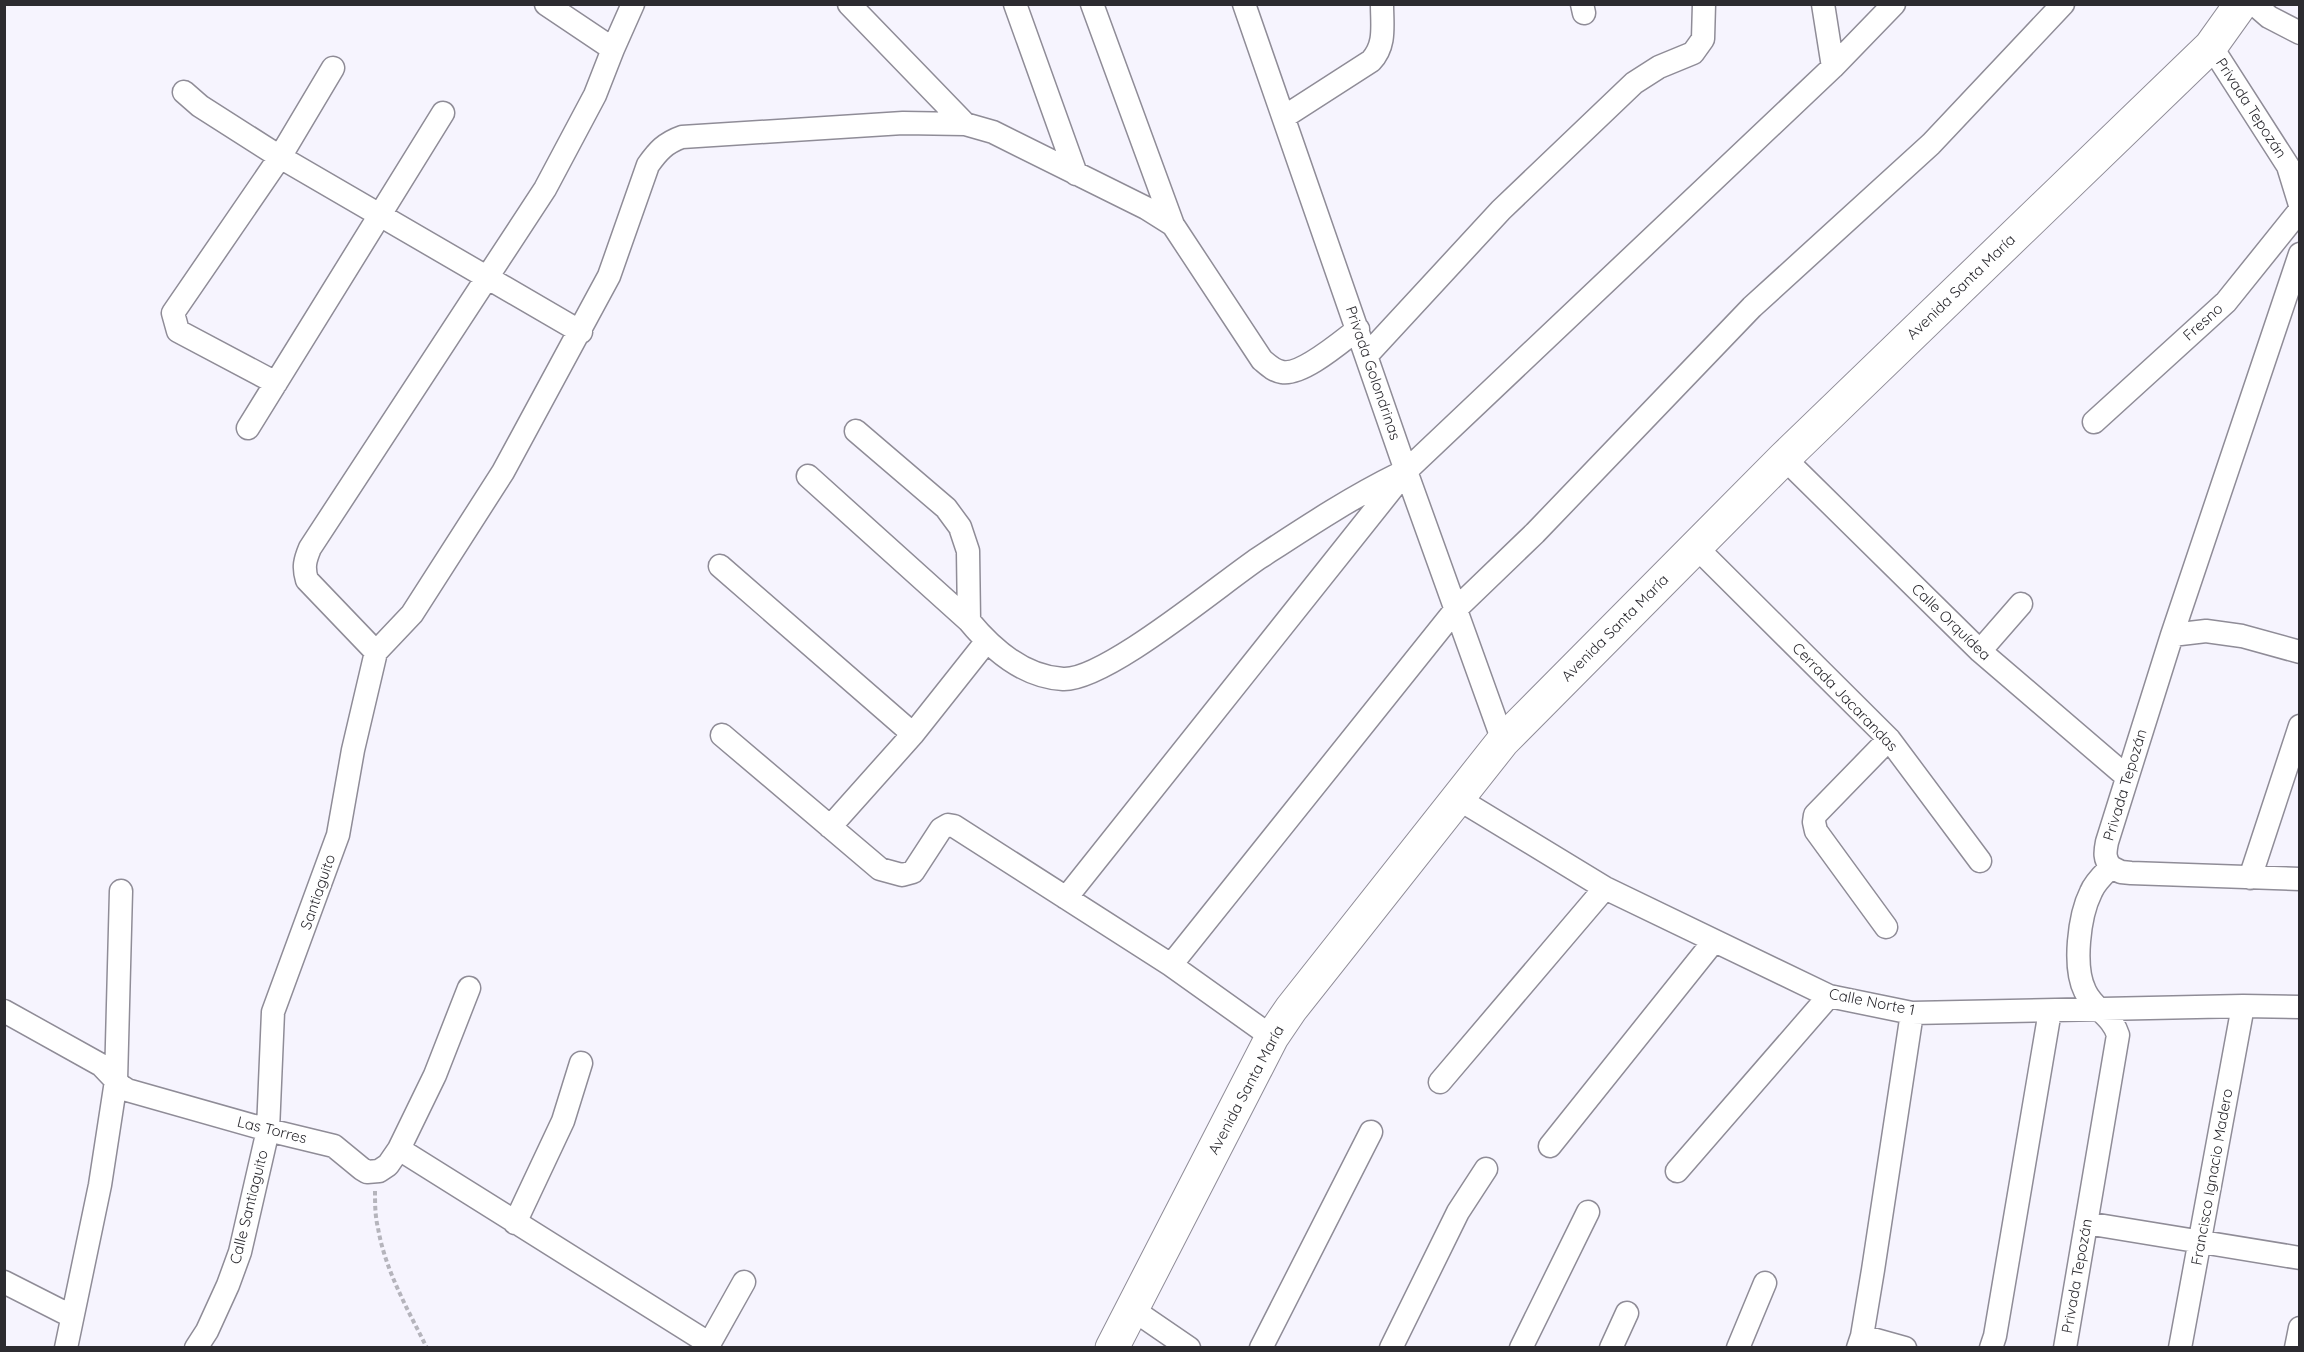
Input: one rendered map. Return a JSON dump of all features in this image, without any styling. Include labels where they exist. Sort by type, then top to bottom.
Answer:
[{"type":"main road","name":"Avenida Santa María","points":[[1112,1347],[1272,1037],[1291,1009],[1503,741],[1784,458],[2211,46],[2241,4]]},
{"type":"street","points":[[546,4],[613,49]]},
{"type":"street","points":[[633,4],[595,95],[550,179],[310,548],[304,568],[308,580],[376,652],[412,614],[497,481],[609,276],[648,165],[659,150],[669,142],[682,137],[717,134],[903,123],[965,124],[993,132],[1146,208],[1173,225]]},
{"type":"street","points":[[849,4],[965,124]]},
{"type":"street","points":[[1015,4],[1076,174]]},
{"type":"street","points":[[1092,4],[1173,225],[1262,360],[1272,368],[1290,373],[1302,368],[1358,329]]},
{"type":"street","name":"Privada Golondrinas","points":[[1244,4],[1406,471],[1503,741]]},
{"type":"street","points":[[1284,117],[1371,61],[1380,52],[1383,31],[1382,4]]},
{"type":"street","points":[[1367,355],[1501,210],[1634,83],[1659,68],[1693,53],[1703,39],[1704,4]]},
{"type":"street","points":[[1823,4],[1833,68]]},
{"type":"street","points":[[1066,898],[1406,471],[1833,68],[1894,4]]},
{"type":"street","points":[[1171,965],[1456,609],[1534,533],[1752,307],[1931,144],[2063,4]]},
{"type":"street","points":[[2254,4],[2269,17],[2300,33]]},
{"type":"street","name":"Privada Tepozán","points":[[2211,46],[2294,168],[2300,205]]},
{"type":"street","points":[[276,383],[178,331],[173,313],[280,157],[333,68]]},
{"type":"street","points":[[184,92],[200,106],[280,157],[580,332]]},
{"type":"street","points":[[248,428],[443,113]]},
{"type":"street","name":"Fresno","points":[[2094,422],[2226,302],[2300,210]]},
{"type":"street","name":"Privada Tepozán","points":[[2065,1347],[2118,1035],[2115,1025],[2084,991],[2080,974],[2079,939],[2085,905],[2092,889],[2111,867],[2106,861],[2105,853],[2127,777],[2172,635],[2300,255]]},
{"type":"street","points":[[856,431],[946,508],[960,527],[968,551],[969,621]]},
{"type":"street","name":"Calle Orquídea","points":[[1784,458],[1980,651],[2127,777]]},
{"type":"street","points":[[808,476],[969,621],[986,642],[1009,659],[1036,674],[1065,679],[1092,672],[1120,657],[1257,560],[1362,492],[1406,471]]},
{"type":"street","name":"Cerrada Jacarandas","points":[[1696,547],[1889,739],[1980,861]]},
{"type":"street","points":[[720,566],[913,735]]},
{"type":"street","points":[[1980,651],[2022,604]]},
{"type":"street","points":[[2172,635],[2206,631],[2242,636],[2300,652]]},
{"type":"street","points":[[830,827],[913,735],[986,642]]},
{"type":"street","name":"Santiaguito","points":[[268,1130],[273,1012],[338,834],[362,710],[376,652]]},
{"type":"street","points":[[2250,878],[2300,726]]},
{"type":"street","points":[[722,735],[880,869],[902,875],[913,872],[941,829],[948,825],[954,826],[1171,965],[1272,1037]]},
{"type":"street","points":[[1886,927],[1816,831],[1814,822],[1815,815],[1889,739]]},
{"type":"street","name":"Calle Norte 1","points":[[1457,798],[1605,888],[1829,996],[1912,1013],[2243,1006],[2300,1007]]},
{"type":"street","points":[[2111,867],[2121,872],[2131,873],[2300,879]]},
{"type":"street","points":[[1440,1082],[1605,888]]},
{"type":"street","points":[[66,1347],[100,1185],[116,1081],[121,891]]},
{"type":"street","points":[[1550,1146],[1714,941]]},
{"type":"street","points":[[373,1172],[384,1169],[399,1149],[435,1075],[470,988]]},
{"type":"street","points":[[1677,1171],[1829,996]]},
{"type":"street","name":"Francisco Ignacio Madero","points":[[2180,1347],[2243,1006]]},
{"type":"street","name":"Las Torres","points":[[4,1011],[101,1065],[121,1086],[136,1093],[334,1146],[362,1169],[373,1172]]},
{"type":"street","points":[[1991,1347],[1997,1325],[2050,1011]]},
{"type":"street","points":[[1905,1347],[1860,1342],[1912,1013]]},
{"type":"street","points":[[515,1223],[563,1121],[581,1063]]},
{"type":"street","name":"Calle Santiaguito","points":[[196,1347],[207,1331],[240,1252],[268,1130]]},
{"type":"street","points":[[1261,1347],[1371,1132]]},
{"type":"street","points":[[399,1149],[709,1346],[744,1282]]},
{"type":"street","points":[[1391,1347],[1458,1212],[1486,1169]]},
{"type":"street","points":[[1521,1347],[1588,1212]]},
{"type":"street","points":[[2086,1223],[2300,1258]]},
{"type":"street","points":[[4,1282],[71,1316]]},
{"type":"street","points":[[1738,1347],[1765,1283]]},
{"type":"street","points":[[1132,1309],[1189,1347]]},
{"type":"street","points":[[1611,1347],[1627,1313]]},
{"type":"street","points":[[2296,1347],[2300,1328]]},
{"type":"path","points":[[373,1172],[378,1228],[402,1300],[427,1347]]}]
